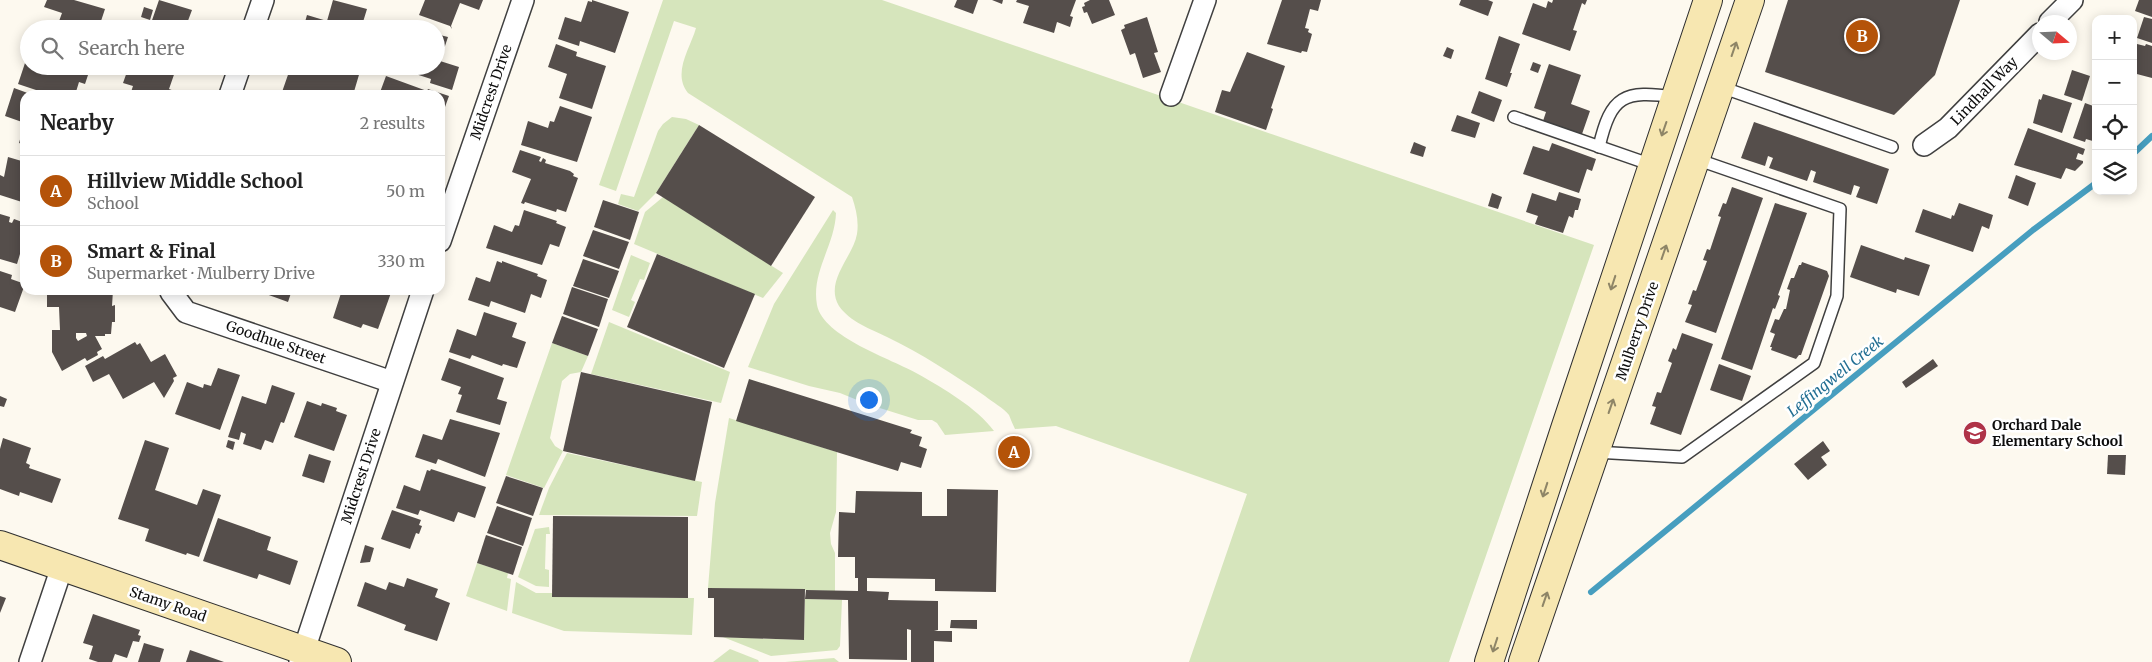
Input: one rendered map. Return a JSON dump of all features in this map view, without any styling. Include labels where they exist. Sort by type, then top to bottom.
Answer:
[{"type":"street","points":[[256,20],[263,0]]},
{"type":"street","name":"Midcrest Drive","points":[[445,226],[523,0]]},
{"type":"street","points":[[1171,95],[1205,0]]},
{"type":"street","points":[[1489,662],[1708,0]]},
{"type":"street","name":"Mulberry Drive","points":[[1523,662],[1750,0]]},
{"type":"street","points":[[2057,15],[2072,0]]},
{"type":"street","name":"Lindhall Way","points":[[1924,146],[1948,128],[2032,42]]},
{"type":"street","points":[[232,90],[237,75]]},
{"type":"street","name":"Goodhue Street","points":[[173,295],[186,312],[392,382]]},
{"type":"street","name":"Midcrest Drive","points":[[302,656],[421,295]]},
{"type":"street","points":[[1560,444],[1595,452]]},
{"type":"street","name":"Stamy Road","points":[[0,545],[62,566],[302,656],[337,662]]},
{"type":"street","points":[[30,662],[62,566]]},
{"type":"lane","points":[[1721,87],[1892,147]]},
{"type":"lane","points":[[1599,147],[1608,115],[1617,104],[1628,96],[1646,93],[1675,97]]},
{"type":"lane","points":[[1514,117],[1652,165]]},
{"type":"lane","points":[[1595,452],[1682,457],[1814,364],[1837,296],[1840,209],[1696,159]]},
{"type":"green space","points":[[663,0],[882,0],[1594,245],[1449,662],[1189,662],[1247,494],[1056,426],[1015,429],[1009,415],[1001,407],[925,357],[861,324],[844,312],[835,297],[835,287],[837,278],[857,234],[857,215],[852,197],[688,93],[682,77],[682,69],[696,28],[674,21],[616,191],[599,185]]},
{"type":"green space","points":[[672,117],[686,119],[699,125],[656,193],[638,211],[618,204],[621,194],[634,197],[658,131]]},
{"type":"green space","points":[[663,197],[783,273],[763,298],[634,244],[645,212]]},
{"type":"green space","points":[[833,210],[836,213],[835,225],[817,281],[817,305],[822,317],[845,337],[860,346],[918,374],[959,399],[987,422],[994,431],[945,435],[937,423],[932,420],[918,420],[867,404],[840,393],[809,386],[748,367],[774,304]]},
{"type":"green space","points":[[631,255],[650,263],[644,280],[640,279],[631,300],[635,302],[629,317],[612,310]]},
{"type":"green space","points":[[609,322],[730,372],[721,403],[591,374]]},
{"type":"green space","points":[[552,343],[588,356],[581,372],[570,374],[562,381],[550,438],[555,446],[563,451],[544,488],[506,475]]},
{"type":"green space","points":[[729,418],[837,452],[836,512],[830,533],[831,544],[835,553],[835,591],[708,588],[715,503]]},
{"type":"green space","points":[[567,453],[702,482],[697,516],[539,515],[549,488]]},
{"type":"green space","points":[[549,527],[550,534],[546,534],[545,569],[549,570],[549,587],[536,586],[518,577],[535,529]]},
{"type":"green space","points":[[477,563],[508,573],[507,578],[511,579],[507,611],[466,596]]},
{"type":"green space","points":[[516,582],[536,593],[552,593],[553,597],[694,598],[692,635],[564,631],[512,613]]},
{"type":"green space","points":[[805,599],[842,600],[840,646],[837,650],[771,656],[723,637],[804,640]]},
{"type":"green space","points":[[730,649],[758,660],[759,662],[713,662]]},
{"type":"green space","points":[[834,658],[839,662],[785,662]]},
{"type":"building","points":[[47,0],[74,0],[105,9],[101,20],[59,20],[62,13],[44,7]]},
{"type":"building","points":[[159,0],[192,10],[188,20],[152,20]]},
{"type":"building","points":[[333,0],[367,9],[364,20],[327,20]]},
{"type":"building","points":[[425,0],[483,0],[479,10],[460,3],[451,26],[452,29],[445,24],[445,20],[433,20],[419,15]]},
{"type":"building","points":[[592,0],[629,12],[615,53],[580,41],[579,46],[558,39],[565,17],[581,22],[588,1],[592,2]]},
{"type":"building","points":[[957,0],[978,0],[973,14],[954,7]]},
{"type":"building","points":[[992,0],[1003,0],[1002,4]]},
{"type":"building","points":[[1017,0],[1076,0],[1070,16],[1073,17],[1070,27],[1057,22],[1054,33],[1023,23],[1029,6],[1016,2]]},
{"type":"building","points":[[1090,0],[1109,0],[1115,15],[1092,24],[1087,12],[1084,13],[1082,7],[1085,6],[1084,3]]},
{"type":"building","points":[[1282,0],[1321,0],[1318,11],[1310,9],[1305,28],[1309,29],[1308,32],[1312,34],[1307,52],[1302,51],[1301,53],[1267,44]]},
{"type":"building","points":[[1461,0],[1488,0],[1493,2],[1488,16],[1459,5]]},
{"type":"building","points":[[1553,0],[1587,0],[1585,5],[1582,3],[1573,30],[1577,31],[1570,51],[1522,34],[1533,3],[1546,8],[1548,1],[1552,3]]},
{"type":"building","points":[[1788,0],[1960,0],[1935,75],[1894,115],[1765,72]]},
{"type":"building","points":[[2139,0],[2152,0],[2152,17],[2135,11]]},
{"type":"building","points":[[144,7],[153,10],[150,20],[141,17]]},
{"type":"building","points":[[307,15],[324,20],[306,20]]},
{"type":"building","points":[[1147,17],[1158,52],[1154,53],[1161,72],[1143,78],[1135,53],[1130,55],[1121,30],[1125,28],[1124,25]]},
{"type":"building","points":[[2144,17],[2152,19],[2152,43],[2137,38]]},
{"type":"building","points":[[1499,36],[1520,44],[1507,87],[1485,79]]},
{"type":"building","points":[[556,44],[577,52],[576,56],[606,66],[592,109],[559,98],[567,74],[548,67]]},
{"type":"building","points":[[2137,44],[2152,46],[2152,78],[2137,74]]},
{"type":"building","points":[[1447,47],[1454,50],[1451,59],[1443,56]]},
{"type":"building","points":[[1247,52],[1285,66],[1266,130],[1215,112],[1222,90],[1230,92]]},
{"type":"building","points":[[1533,62],[1541,65],[1538,73],[1530,70]]},
{"type":"building","points":[[445,63],[459,67],[452,90],[430,83],[431,79],[419,75],[445,75]]},
{"type":"building","points":[[1549,64],[1581,75],[1571,104],[1590,111],[1582,134],[1543,121],[1546,112],[1534,108]]},
{"type":"building","points":[[2072,70],[2090,76],[2082,101],[2064,95]]},
{"type":"building","points":[[21,75],[88,75],[85,84],[79,82],[77,90],[36,90],[18,84]]},
{"type":"building","points":[[126,75],[174,75],[169,89],[172,90],[132,90],[133,86],[123,83]]},
{"type":"building","points":[[288,75],[359,75],[354,90],[283,90]]},
{"type":"building","points":[[386,76],[424,90],[381,90]]},
{"type":"building","points":[[14,88],[20,90],[20,121],[5,116]]},
{"type":"building","points":[[1479,91],[1502,100],[1494,122],[1471,113]]},
{"type":"building","points":[[2043,94],[2072,103],[2062,133],[2033,123],[2039,99],[2041,100]]},
{"type":"building","points":[[445,95],[449,96],[445,107]]},
{"type":"building","points":[[2085,103],[2092,106],[2092,141],[2086,139],[2085,142],[2073,138]]},
{"type":"building","points":[[560,106],[592,117],[577,162],[521,145],[528,121],[548,128],[550,121],[554,122]]},
{"type":"building","points":[[1457,115],[1480,123],[1475,138],[1451,131]]},
{"type":"building","points":[[1754,122],[1889,169],[1877,204],[1856,197],[1860,187],[1854,185],[1851,195],[1813,182],[1816,172],[1811,170],[1807,181],[1769,168],[1773,158],[1768,156],[1765,166],[1741,158]]},
{"type":"building","points":[[699,125],[815,197],[771,266],[656,193]]},
{"type":"building","points":[[2028,128],[2085,149],[2083,155],[2078,153],[2076,159],[2083,161],[2083,163],[2075,171],[2066,168],[2061,179],[2014,165]]},
{"type":"building","points":[[1414,142],[1426,147],[1423,157],[1410,153]]},
{"type":"building","points":[[1552,143],[1596,159],[1592,171],[1587,169],[1579,193],[1523,174],[1533,146],[1549,151]]},
{"type":"building","points":[[520,150],[541,157],[539,161],[541,162],[543,158],[546,160],[545,163],[570,171],[574,174],[573,176],[578,178],[566,212],[557,209],[556,212],[525,202],[524,204],[521,203],[531,179],[512,172]]},
{"type":"building","points":[[8,157],[20,161],[20,201],[0,195],[0,175],[4,177]]},
{"type":"building","points":[[2016,175],[2036,183],[2028,206],[2008,198]]},
{"type":"building","points":[[1732,187],[1763,198],[1716,333],[1685,322],[1692,305],[1688,304],[1693,290],[1696,291],[1707,261],[1703,260],[1707,249],[1710,250],[1721,217],[1718,216],[1723,203],[1726,204]]},
{"type":"building","points":[[1559,192],[1581,199],[1578,210],[1575,210],[1573,218],[1569,216],[1563,233],[1535,224],[1538,216],[1526,212],[1532,193],[1556,201]]},
{"type":"building","points":[[1492,193],[1502,197],[1498,209],[1488,206]]},
{"type":"building","points":[[603,200],[639,212],[630,240],[594,227]]},
{"type":"building","points":[[1775,203],[1807,213],[1778,295],[1780,296],[1775,309],[1773,308],[1752,370],[1721,359]]},
{"type":"building","points":[[1959,203],[1993,215],[1989,229],[1982,226],[1973,252],[1915,232],[1923,209],[1951,219]]},
{"type":"building","points":[[524,210],[557,221],[556,223],[566,227],[559,247],[550,244],[542,265],[486,248],[494,225],[512,232],[515,225],[519,226]]},
{"type":"building","points":[[0,214],[10,217],[9,222],[12,223],[14,219],[20,221],[20,254],[17,264],[0,259]]},
{"type":"building","points":[[593,230],[629,242],[619,269],[583,256]]},
{"type":"building","points":[[1861,245],[1904,260],[1905,257],[1930,265],[1919,296],[1897,289],[1896,293],[1850,277]]},
{"type":"building","points":[[657,254],[755,294],[724,368],[627,327]]},
{"type":"building","points":[[583,259],[619,271],[609,298],[573,286]]},
{"type":"building","points":[[497,261],[502,263],[502,261],[538,274],[537,276],[547,280],[541,298],[531,294],[525,313],[491,301],[489,307],[468,300],[476,277],[490,282]]},
{"type":"building","points":[[1802,262],[1827,271],[1829,276],[1801,355],[1796,359],[1771,350],[1772,347],[1770,347],[1775,334],[1770,332],[1775,319],[1779,320],[1784,309],[1786,309],[1790,290],[1787,289],[1791,278],[1794,278]]},
{"type":"building","points":[[0,271],[12,275],[11,279],[20,282],[21,295],[15,312],[0,307]]},
{"type":"building","points":[[572,287],[608,299],[599,327],[563,314]]},
{"type":"building","points":[[47,295],[113,295],[112,306],[115,305],[115,322],[112,322],[111,334],[95,336],[102,349],[97,352],[98,355],[87,361],[85,358],[62,371],[52,352],[52,330],[60,330],[59,307],[47,307]],"holes":[[[76,333],[86,333],[87,336],[78,341]]]},
{"type":"building","points":[[269,295],[290,295],[288,302]]},
{"type":"building","points":[[340,295],[390,295],[378,329],[363,324],[361,328],[333,318]]},
{"type":"building","points":[[484,312],[517,323],[512,337],[526,342],[517,368],[503,364],[502,366],[472,355],[470,359],[449,352],[457,329],[476,336]]},
{"type":"building","points":[[562,316],[598,329],[588,356],[552,343]]},
{"type":"building","points":[[1682,333],[1713,344],[1681,435],[1650,424],[1656,407],[1652,406],[1657,392],[1661,393],[1672,363],[1668,361],[1673,348],[1676,350]]},
{"type":"building","points":[[135,342],[137,345],[140,343],[151,362],[165,354],[177,376],[173,378],[174,381],[164,398],[154,382],[123,399],[109,374],[93,382],[85,366],[103,356],[105,359]]},
{"type":"building","points":[[449,358],[504,378],[497,399],[507,402],[500,425],[456,412],[462,395],[458,394],[461,387],[441,380]]},
{"type":"building","points":[[1933,359],[1938,366],[1906,388],[1902,382]]},
{"type":"building","points":[[1719,364],[1751,376],[1742,401],[1710,390]]},
{"type":"building","points":[[218,368],[240,375],[220,430],[175,414],[187,382],[203,388],[204,384],[211,386]]},
{"type":"building","points":[[581,372],[712,402],[695,481],[563,451]]},
{"type":"building","points":[[749,379],[912,430],[910,433],[922,437],[919,446],[927,449],[921,468],[901,462],[898,471],[736,421]]},
{"type":"building","points":[[272,385],[295,393],[284,423],[281,422],[273,443],[265,440],[261,450],[243,444],[246,434],[241,432],[239,440],[228,437],[242,396],[266,404]]},
{"type":"building","points":[[0,396],[7,399],[4,407],[0,406]]},
{"type":"building","points":[[307,401],[321,406],[322,403],[337,408],[336,411],[347,415],[334,451],[294,437]]},
{"type":"building","points":[[450,419],[500,433],[485,477],[438,459],[436,464],[415,457],[423,434],[442,440]]},
{"type":"building","points":[[3,438],[31,448],[26,463],[30,465],[29,468],[61,479],[52,503],[20,492],[19,496],[0,489],[0,449]]},
{"type":"building","points":[[145,440],[169,448],[155,490],[197,505],[203,489],[221,495],[199,557],[187,553],[186,555],[145,541],[149,529],[118,519]]},
{"type":"building","points":[[228,440],[235,442],[233,450],[226,447]]},
{"type":"building","points":[[1823,441],[1830,451],[1821,457],[1827,465],[1808,480],[1794,464]]},
{"type":"building","points":[[309,454],[331,461],[324,483],[302,476]]},
{"type":"building","points":[[2108,455],[2126,455],[2125,475],[2107,474]]},
{"type":"building","points":[[431,469],[486,487],[475,518],[458,512],[454,522],[420,510],[418,515],[396,508],[404,485],[420,491],[427,470],[430,471]]},
{"type":"building","points":[[506,476],[543,488],[533,516],[496,503]]},
{"type":"building","points":[[947,489],[998,490],[996,592],[935,591],[935,579],[867,578],[867,591],[889,592],[888,600],[938,601],[938,630],[934,631],[952,631],[952,642],[934,641],[934,662],[911,662],[911,630],[907,629],[907,660],[849,659],[848,600],[805,599],[806,590],[858,591],[858,578],[855,578],[855,557],[838,557],[839,512],[855,513],[856,491],[922,492],[922,516],[947,516]]},
{"type":"building","points":[[497,506],[532,518],[523,546],[487,533]]},
{"type":"building","points":[[392,510],[421,520],[419,525],[422,526],[419,534],[416,533],[410,549],[381,539]]},
{"type":"building","points":[[553,516],[688,517],[688,598],[552,597]]},
{"type":"building","points":[[218,518],[271,537],[267,550],[298,561],[290,585],[259,574],[257,579],[203,561]]},
{"type":"building","points":[[486,535],[522,547],[513,575],[477,563]]},
{"type":"building","points":[[365,545],[374,548],[370,562],[360,563]]},
{"type":"building","points":[[407,578],[438,589],[435,597],[450,603],[437,641],[404,630],[406,625],[357,606],[365,582],[386,590],[389,582],[404,587]]},
{"type":"building","points":[[708,588],[805,589],[804,640],[714,637],[714,598],[708,598]]},
{"type":"building","points":[[0,596],[6,598],[0,613]]},
{"type":"building","points":[[93,614],[140,630],[138,635],[141,636],[139,642],[133,641],[127,658],[115,654],[112,662],[98,662],[89,659],[93,646],[83,643]]},
{"type":"building","points":[[951,620],[977,620],[977,629],[950,628]]},
{"type":"building","points":[[144,643],[164,649],[160,662],[138,662]]},
{"type":"building","points":[[190,650],[224,662],[186,662]]},
{"type":"waterway","name":"Leffingwell Creek","points":[[2137,150],[2152,136]]},
{"type":"waterway","name":"Leffingwell Creek","points":[[1591,592],[2033,230],[2092,186]]},
{"type":"place","name":"Smart & Final","points":[[1862,36]]},
{"type":"place","name":"Orchard Dale Elementary School","points":[[1975,433]]},
{"type":"place","name":"Hillview Middle School","points":[[1014,452]]}]
